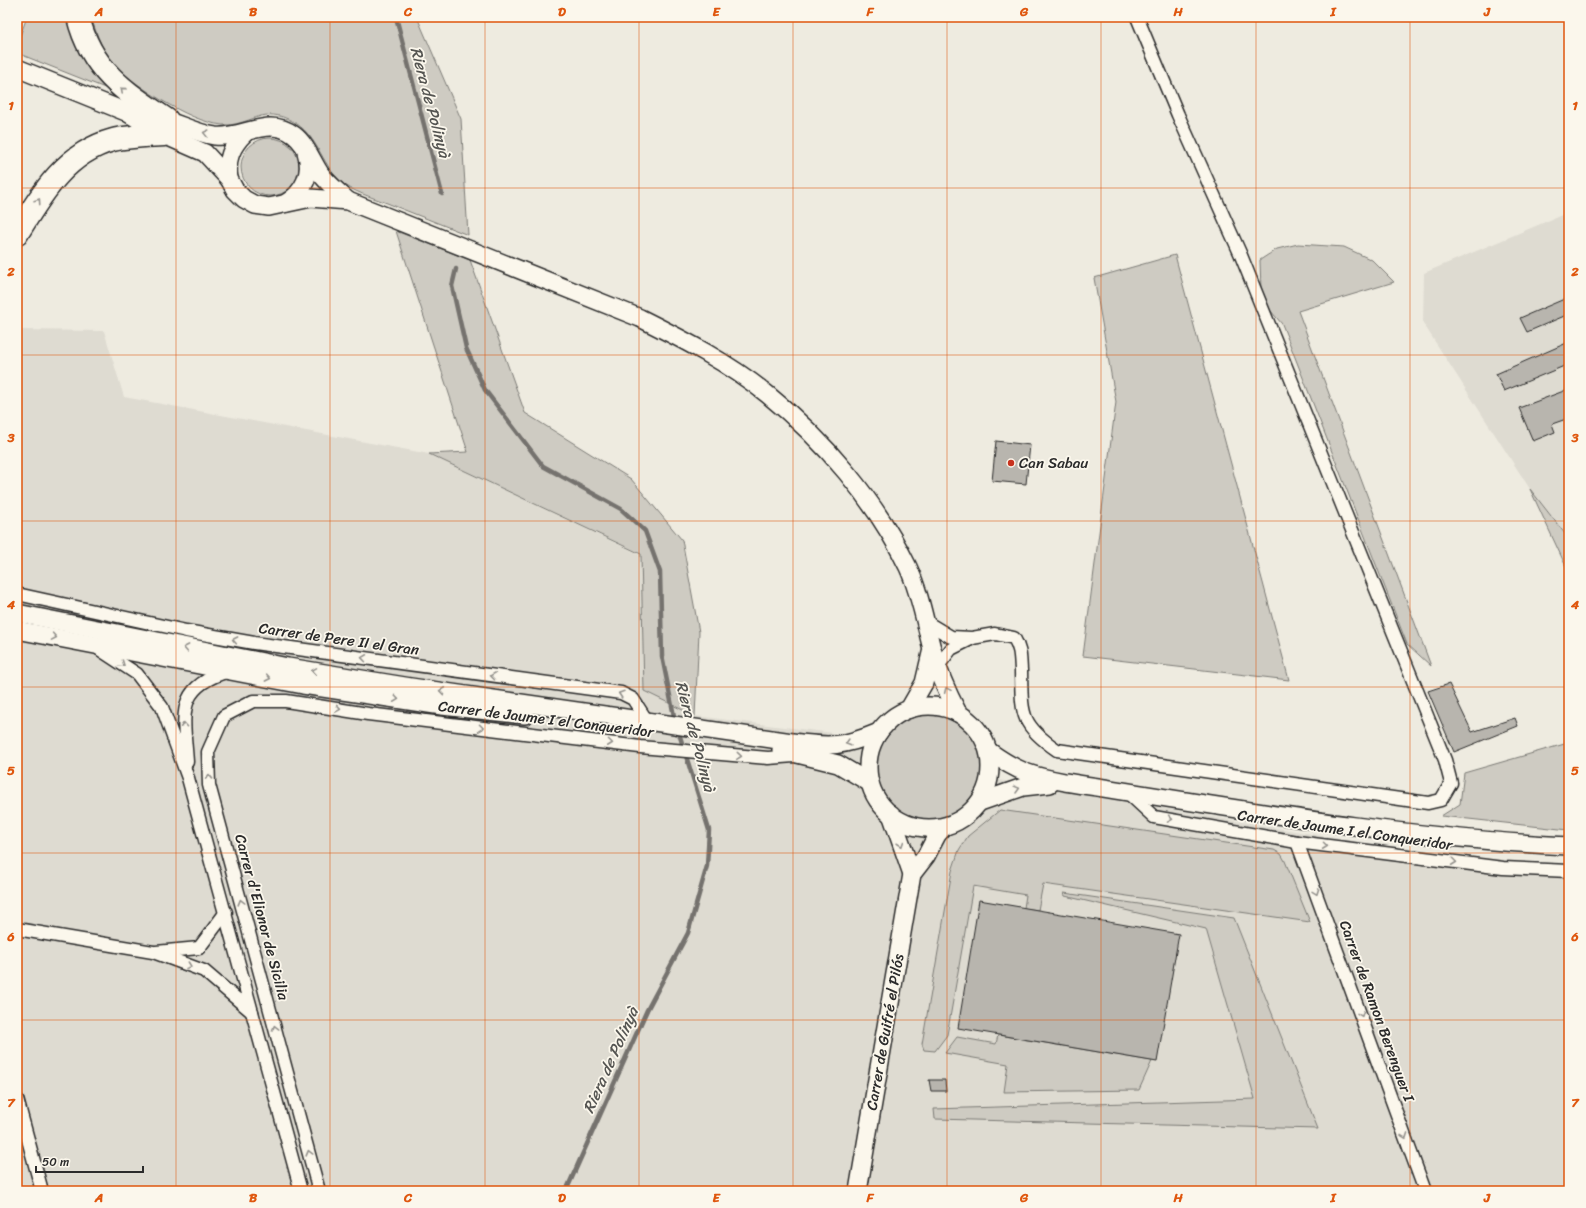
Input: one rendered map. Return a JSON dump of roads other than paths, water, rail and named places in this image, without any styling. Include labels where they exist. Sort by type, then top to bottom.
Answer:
[{"type":"highway","points":[[78,17],[84,36],[102,70],[166,127]]},
{"type":"highway","points":[[17,234],[49,184],[79,156],[100,144],[166,127]]},
{"type":"main road","points":[[17,68],[166,127],[215,136],[245,133],[263,127],[283,128],[295,136],[304,147],[321,174],[348,201]]},
{"type":"main road","points":[[166,127],[205,152],[229,179],[235,190],[244,199],[255,205],[269,207],[311,198],[348,201],[640,318],[682,339],[727,366],[767,394],[801,424],[830,455],[859,489],[883,524],[908,568],[926,622],[932,649],[943,682],[958,713]]},
{"type":"main road","points":[[229,179],[227,166],[229,154],[235,142],[245,133]]},
{"type":"main road","points":[[283,205],[295,198],[304,187],[308,174],[308,160],[304,147]]},
{"type":"main road","points":[[17,613],[288,667],[692,731],[771,747],[844,767],[870,783]]},
{"type":"main road","points":[[17,630],[303,685],[436,705],[657,725]]},
{"type":"main road","points":[[909,709],[924,683],[932,649]]},
{"type":"main road","points":[[1065,782],[1023,787],[1000,794],[980,802],[960,820],[944,827],[936,828],[915,826],[891,814],[877,800],[870,783],[868,769],[869,756],[872,745],[879,732],[892,719],[909,709],[923,707],[942,708],[958,713],[970,721],[979,731],[990,752],[1014,769],[1024,773],[1065,782],[1126,792],[1413,834],[1503,843],[1569,846]]},
{"type":"main road","points":[[692,731],[833,746],[846,744],[879,732]]},
{"type":"main road","points":[[980,802],[988,785],[990,752]]},
{"type":"main road","name":"Carrer de Guifré el Pilós","points":[[891,814],[912,874]]},
{"type":"main road","name":"Carrer de Guifré el Pilós","points":[[858,1191],[912,874],[926,856],[944,827]]},
{"type":"street","points":[[926,622],[951,638],[972,638],[995,634],[1014,638],[1020,648],[1022,712],[1030,728],[1039,738],[1057,750],[1428,803],[1441,800],[1450,783],[1445,760],[1240,253],[1178,115],[1137,17]]},
{"type":"street","name":"Carrer de Pere II el Gran","points":[[17,594],[186,631],[254,643],[621,693],[634,699],[657,725]]},
{"type":"street","points":[[938,666],[951,649],[972,638]]},
{"type":"street","points":[[89,643],[137,674],[162,707],[188,778],[302,1191]]},
{"type":"street","points":[[188,778],[183,713],[189,698],[198,684],[216,675],[230,671]]},
{"type":"street","name":"Carrer d'Elionor de Sicilia","points":[[286,701],[253,701],[224,716],[208,752],[209,785],[320,1191]]},
{"type":"street","name":"Carrer de Jaume I el Conqueridor","points":[[286,701],[368,714],[640,746],[768,758],[804,756]]},
{"type":"street","name":"Carrer de Jaume I el Conqueridor","points":[[1126,792],[1154,817],[1297,842],[1503,868],[1569,871]]},
{"type":"street","name":"Carrer de Ramon Berenguer I","points":[[1297,842],[1425,1191]]},
{"type":"street","points":[[153,952],[199,948],[226,912]]},
{"type":"street","points":[[17,929],[153,952],[204,971],[252,1012]]},
{"type":"street","points":[[17,1099],[42,1191]]},
{"type":"waterway","name":"Riera de Polinyà","points":[[396,17],[442,194]]},
{"type":"waterway","name":"Riera de Polinyà","points":[[456,269],[452,286],[466,348],[485,390],[543,466],[621,509],[645,531],[660,572],[662,656],[675,721]]},
{"type":"waterway","name":"Riera de Polinyà","points":[[566,1191],[647,1010],[688,933],[707,866],[709,830],[678,730]]},
{"type":"place","name":"Can Sabau","points":[[1011,463]]}]
